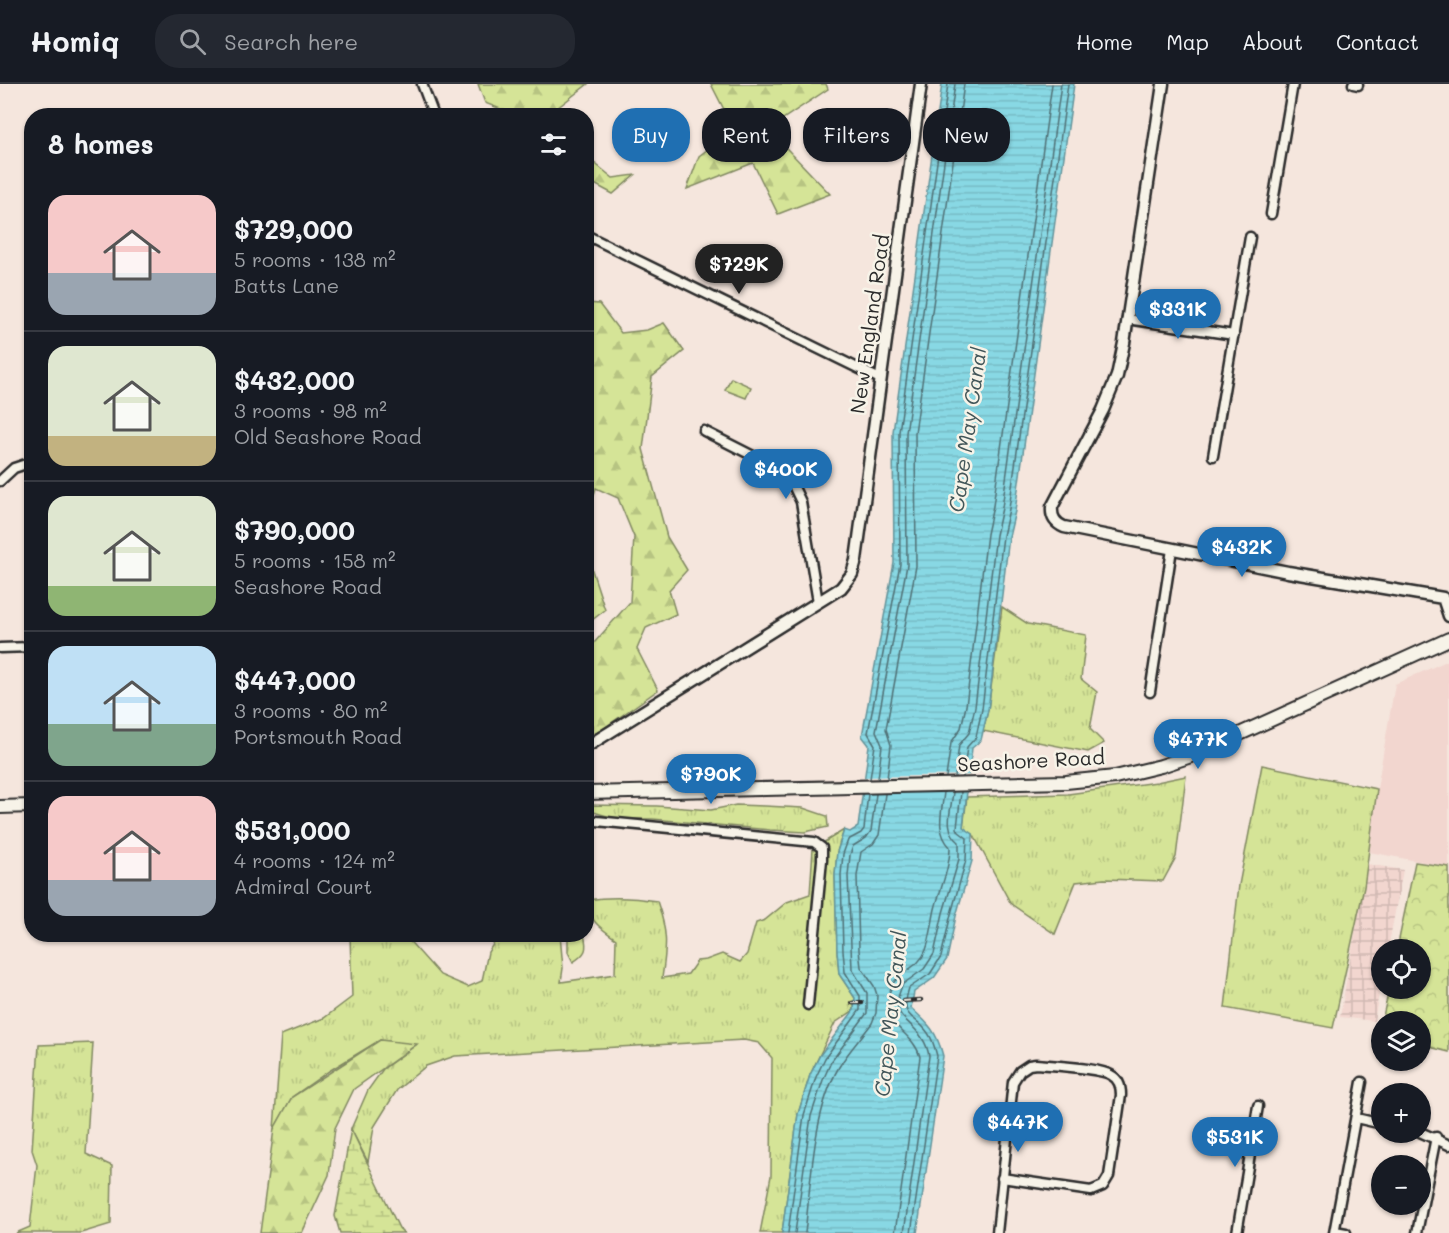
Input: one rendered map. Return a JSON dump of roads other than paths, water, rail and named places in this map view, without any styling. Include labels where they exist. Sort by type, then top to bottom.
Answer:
[{"type":"main road","name":"Seashore Road","points":[[594,793],[1092,780],[1161,766],[1213,748],[1449,639]]},
{"type":"main road","points":[[0,807],[24,806]]},
{"type":"street","points":[[422,84],[431,108]]},
{"type":"street","name":"New England Road","points":[[594,742],[818,602],[847,582],[855,567],[921,84]]},
{"type":"street","points":[[1163,84],[1121,360],[1112,391],[1052,507],[1055,521],[1064,527],[1288,572],[1446,598],[1449,616]]},
{"type":"street","points":[[1271,214],[1293,84]]},
{"type":"street","points":[[1353,84],[1358,85]]},
{"type":"street","points":[[1213,456],[1250,237]]},
{"type":"street","points":[[594,239],[880,379]]},
{"type":"street","points":[[1126,319],[1234,335]]},
{"type":"street","points":[[704,431],[779,469],[789,477],[801,502],[818,602]]},
{"type":"street","points":[[0,481],[14,468],[24,465]]},
{"type":"street","points":[[1150,692],[1172,549]]},
{"type":"street","points":[[0,648],[24,647]]},
{"type":"street","points":[[594,821],[814,842],[822,849],[822,860],[808,1005]]},
{"type":"street","points":[[997,1233],[1002,1178],[1013,1082],[1020,1071],[1029,1065],[1036,1064],[1106,1072],[1116,1079],[1121,1095],[1109,1176],[1103,1186],[1090,1191],[1002,1178]]},
{"type":"street","points":[[1346,1233],[1335,1232],[1362,1083]]},
{"type":"street","points":[[1237,1233],[1258,1106]]},
{"type":"street","points":[[1356,1118],[1371,1121]]},
{"type":"street","points":[[1431,1135],[1449,1145]]},
{"type":"street","points":[[1418,1233],[1436,1137]]},
{"type":"water","name":"Cape May Canal","points":[[942,84],[1074,84],[1015,511],[1009,537],[988,710],[981,740],[972,748],[963,827],[973,834],[972,861],[956,916],[947,959],[934,978],[914,992],[911,1008],[932,1029],[943,1056],[917,1233],[782,1233],[798,1114],[810,1075],[820,1055],[854,1010],[855,998],[839,974],[835,875],[837,852],[844,830],[850,832],[858,827],[869,745],[862,736],[894,563],[893,432],[931,162],[1010,162],[1010,108],[939,108]]},
{"type":"railway","points":[[903,1001],[921,1000]]},
{"type":"railway","points":[[852,1003],[862,1003]]}]
